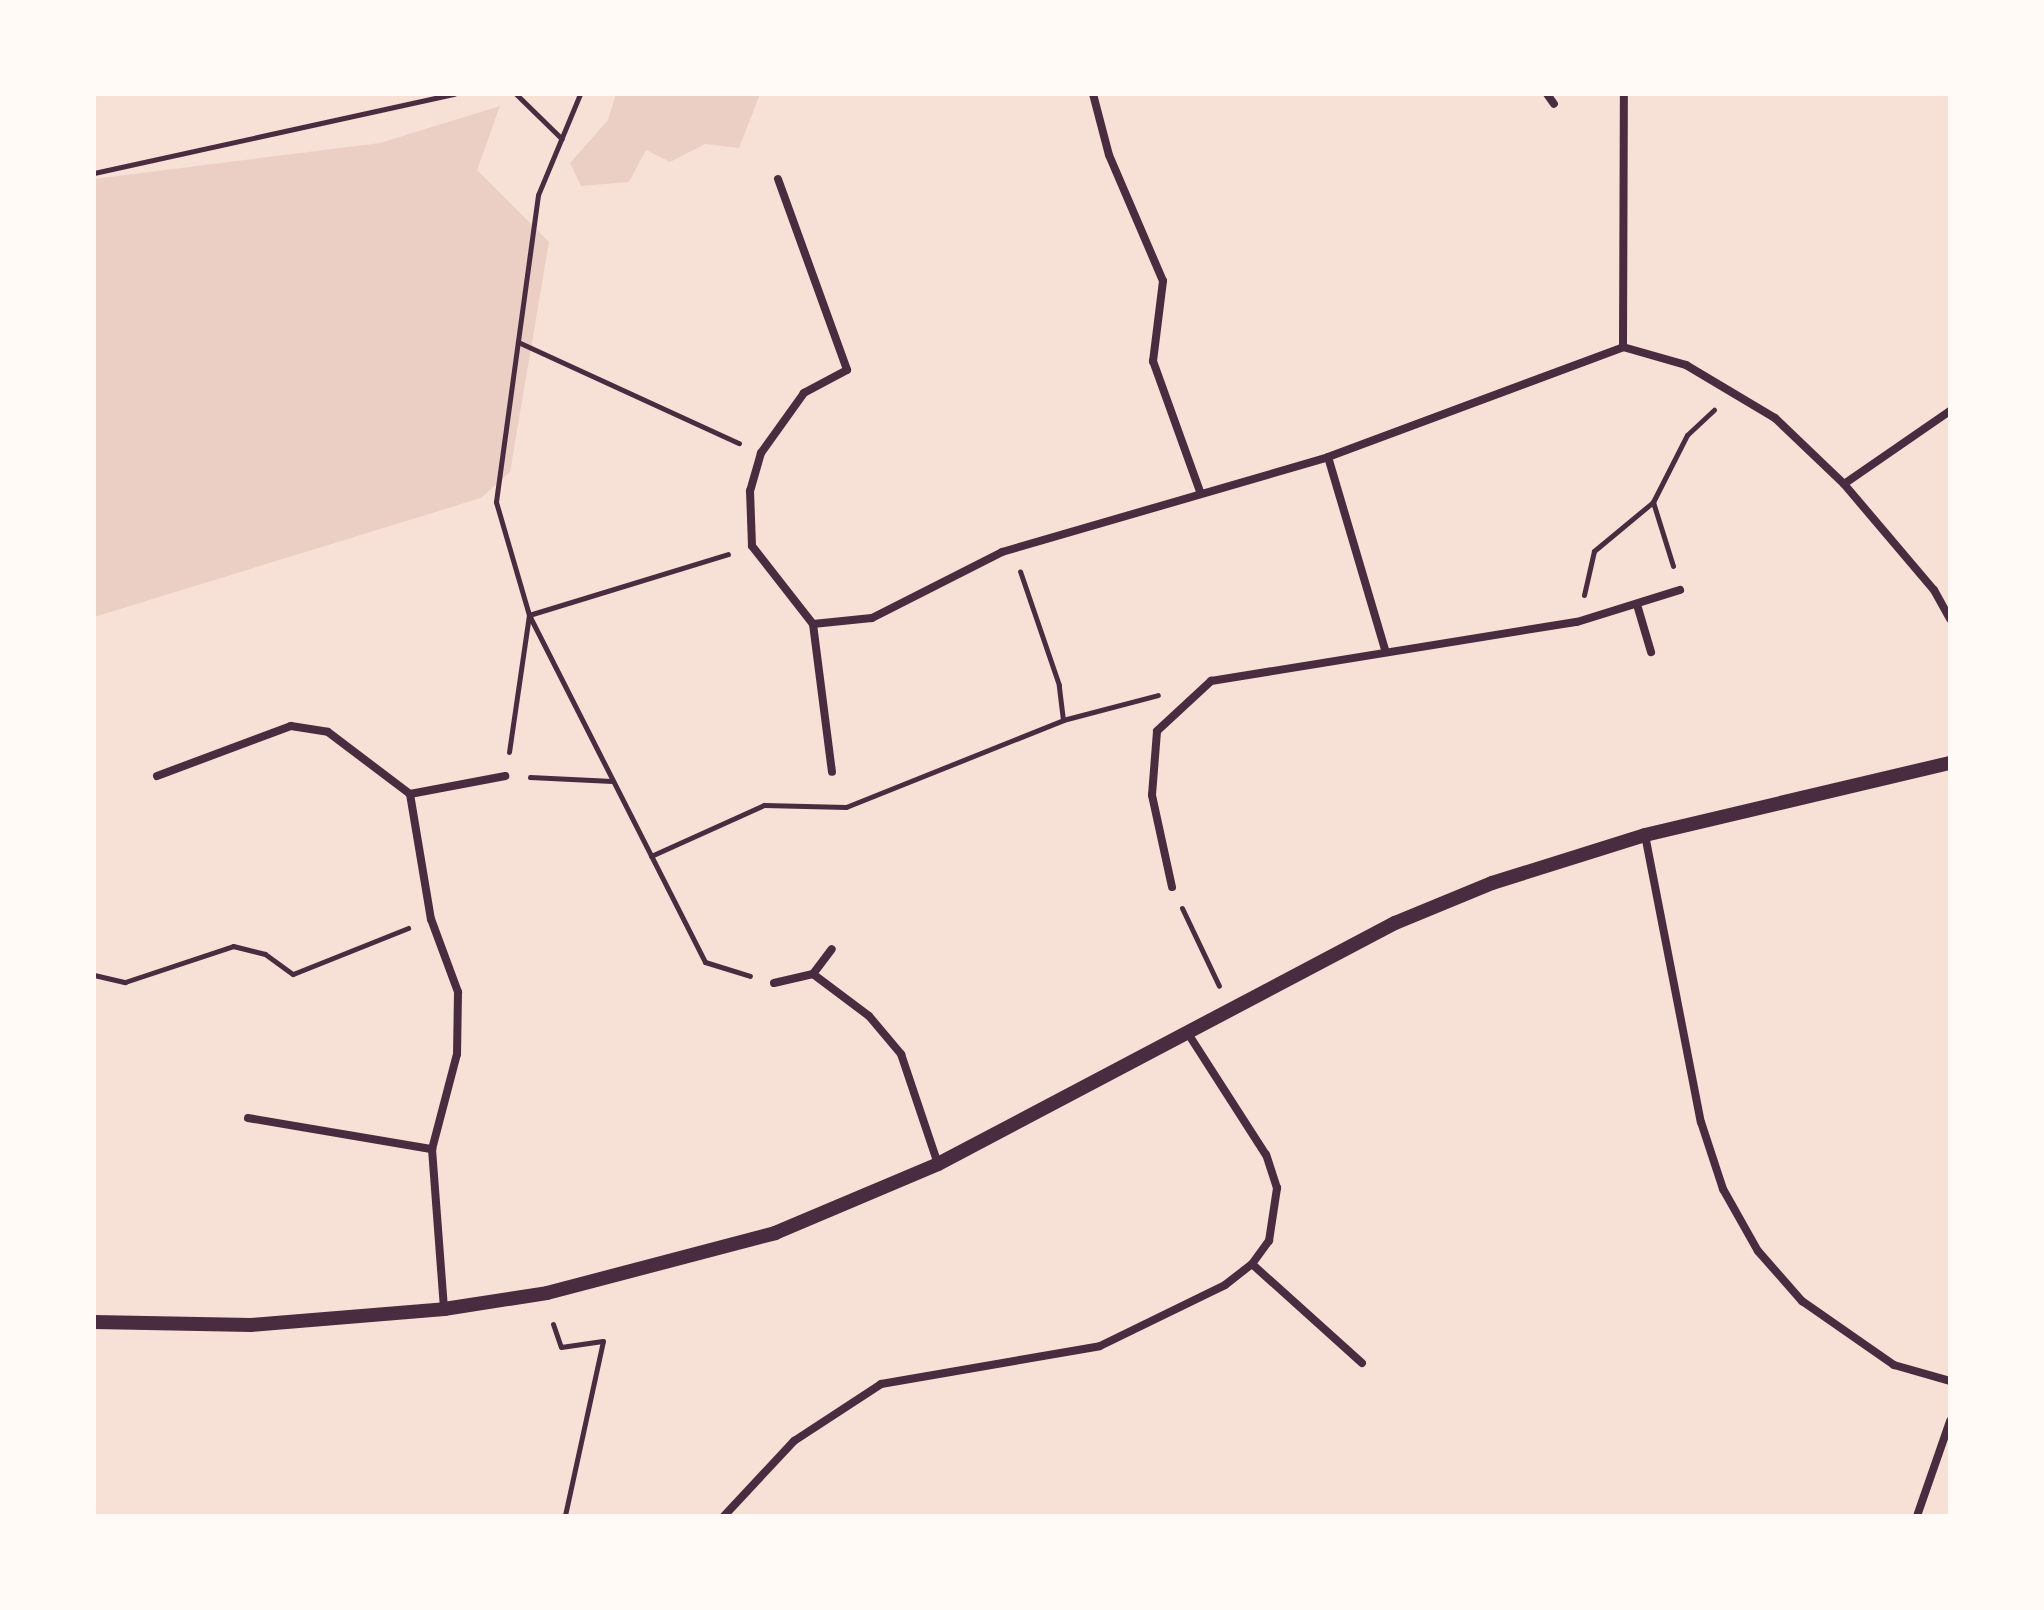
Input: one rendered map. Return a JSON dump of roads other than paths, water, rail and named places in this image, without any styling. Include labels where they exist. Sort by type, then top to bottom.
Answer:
[{"type":"street","points":[[1093,94],[1109,155],[1163,281],[1153,361],[1201,494]]},
{"type":"street","points":[[1547,94],[1554,104]]},
{"type":"street","points":[[1623,347],[1624,94]]},
{"type":"street","points":[[778,179],[847,370],[804,393],[761,453],[750,491],[752,546],[813,624],[832,772]]},
{"type":"street","points":[[813,624],[872,618],[1013,549],[1328,457],[1623,347],[1686,365],[1734,389],[1844,484],[1950,619]]},
{"type":"street","points":[[1844,484],[1950,411]]},
{"type":"street","points":[[1328,457],[1385,649]]},
{"type":"street","points":[[1172,887],[1152,795],[1157,731],[1211,681],[1385,649],[1577,622],[1638,608],[1680,590]]},
{"type":"street","points":[[1638,608],[1651,652]]},
{"type":"street","points":[[157,776],[291,726],[328,732],[410,794],[431,919],[458,992],[457,1054],[432,1149],[444,1309]]},
{"type":"street","points":[[94,1322],[251,1325],[444,1309],[547,1293],[775,1233],[938,1164],[1230,1008],[1451,900],[1645,835],[1950,763]]},
{"type":"street","points":[[410,794],[505,776]]},
{"type":"street","points":[[1645,835],[1701,1122],[1723,1189],[1758,1251],[1813,1310],[1894,1365],[1950,1381]]},
{"type":"street","points":[[774,983],[813,974],[832,949]]},
{"type":"street","points":[[813,974],[869,1016],[901,1054],[938,1164]]},
{"type":"street","points":[[724,1516],[794,1441],[881,1384],[1100,1346],[1225,1285],[1252,1264],[1269,1241],[1277,1188],[1266,1155],[1186,1031]]},
{"type":"street","points":[[248,1118],[432,1149]]},
{"type":"street","points":[[1252,1264],[1362,1363]]},
{"type":"street","points":[[1917,1516],[1950,1421]]}]
